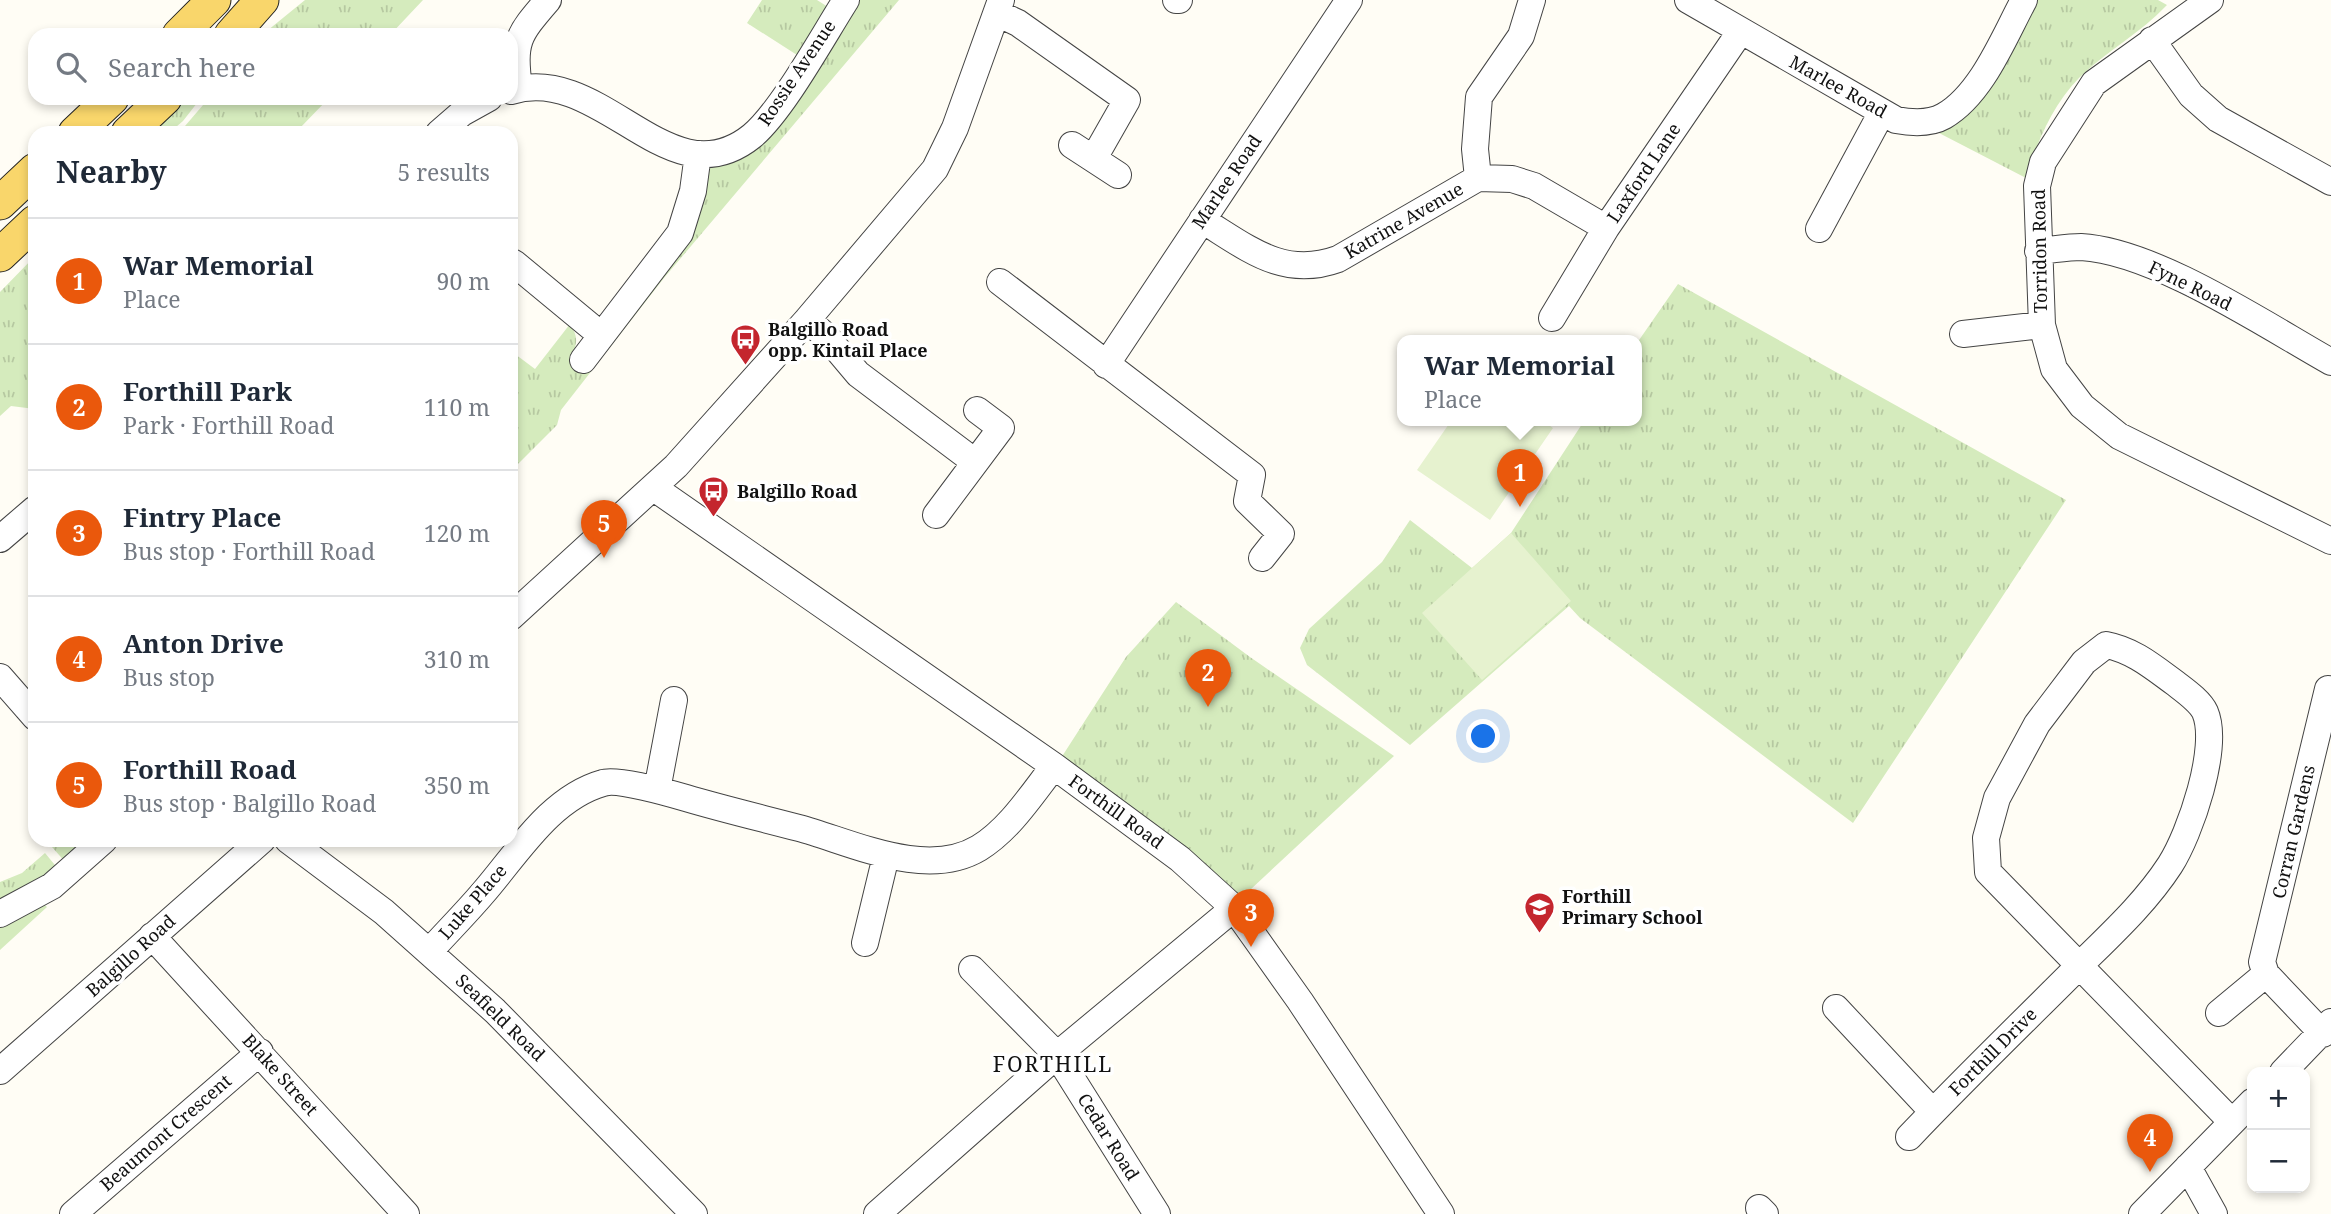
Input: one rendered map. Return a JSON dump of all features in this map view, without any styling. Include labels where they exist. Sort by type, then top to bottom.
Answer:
[{"type":"main road","points":[[186,28],[214,0]]},
{"type":"main road","points":[[237,28],[262,0]]},
{"type":"main road","points":[[82,126],[105,105]]},
{"type":"main road","points":[[135,126],[158,105]]},
{"type":"main road","points":[[0,203],[28,177]]},
{"type":"main road","points":[[0,255],[28,229]]},
{"type":"street","points":[[518,38],[548,0]]},
{"type":"street","name":"Rossie Avenue","points":[[518,90],[545,87],[572,93],[597,103],[658,143],[698,154],[719,152],[737,146],[761,127],[846,0]]},
{"type":"street","name":"Marlee Road","points":[[1106,365],[1349,0]]},
{"type":"street","points":[[1478,178],[1475,149],[1479,96],[1521,36],[1532,0]]},
{"type":"street","name":"Marlee Road","points":[[1688,0],[1740,33],[1896,120],[1907,122],[1932,120],[1944,115],[1980,78],[2024,0]]},
{"type":"street","name":"Torridon Road","points":[[2210,0],[2094,83],[2053,142],[2043,162],[2037,187],[2042,325],[2054,369],[2081,406],[2119,436],[2331,541]]},
{"type":"street","points":[[518,611],[654,488],[807,320],[935,169],[955,128],[999,7],[1127,100],[1083,151],[1118,175]]},
{"type":"street","name":"Laxford Lane","points":[[1552,318],[1606,228],[1740,33]]},
{"type":"street","points":[[2152,40],[2191,95],[2218,120],[2331,182]]},
{"type":"street","points":[[447,126],[476,105]]},
{"type":"street","points":[[1819,229],[1882,111]]},
{"type":"street","points":[[583,360],[680,233],[693,191],[698,154]]},
{"type":"street","name":"Katrine Avenue","points":[[1202,220],[1258,254],[1287,266],[1319,266],[1338,259],[1478,178],[1512,179],[1534,186],[1606,228]]},
{"type":"street","name":"Fyne Road","points":[[2038,251],[2082,247],[2168,271],[2331,362]]},
{"type":"street","points":[[518,266],[601,335]]},
{"type":"street","points":[[1000,282],[1252,475],[1247,501],[1281,534],[1262,558]]},
{"type":"street","points":[[807,320],[826,336],[858,374],[975,462]]},
{"type":"street","name":"Torridon Road","points":[[1963,334],[2042,325]]},
{"type":"street","points":[[936,515],[1000,428],[977,411]]},
{"type":"street","name":"Forthill Road","points":[[654,488],[1054,766],[1180,859],[1234,908],[1300,1001],[1440,1214]]},
{"type":"street","points":[[0,539],[28,515]]},
{"type":"street","name":"Forthill Drive","points":[[1909,1137],[2078,967],[2133,913],[2171,863],[2194,809],[2207,759],[2209,728],[2204,710],[2185,691],[2150,664],[2123,648],[2106,645],[2084,662],[2037,724],[1997,798],[1986,838],[1988,872],[2078,967],[2232,1122]]},
{"type":"street","points":[[0,677],[28,710]]},
{"type":"street","name":"Corran Gardens","points":[[2266,974],[2262,962],[2328,689]]},
{"type":"street","points":[[657,790],[674,700]]},
{"type":"street","name":"Luke Place","points":[[429,952],[484,893],[525,841],[568,800],[605,782],[657,790],[800,828],[886,856],[916,859],[949,857],[978,849],[1014,817],[1054,766]]},
{"type":"street","points":[[0,914],[52,886],[96,847]]},
{"type":"street","name":"Balgillo Road","points":[[0,1071],[254,847]]},
{"type":"street","name":"Seafield Road","points":[[297,847],[384,912],[495,1011],[694,1214]]},
{"type":"street","points":[[865,943],[886,856]]},
{"type":"street","points":[[877,1214],[1057,1055],[1234,908]]},
{"type":"street","name":"Blake Street","points":[[152,936],[407,1214]]},
{"type":"street","name":"Cedar Road","points":[[972,969],[1057,1055],[1157,1214]]},
{"type":"street","points":[[2219,1013],[2266,974],[2327,1028],[2288,1067]]},
{"type":"street","points":[[1836,1007],[1933,1112]]},
{"type":"street","name":"Beaumont Crescent","points":[[73,1214],[260,1052]]},
{"type":"street","points":[[2142,1214],[2247,1107]]},
{"type":"street","points":[[2188,1167],[2214,1214]]},
{"type":"green space","points":[[305,0],[423,0],[397,28],[271,28]]},
{"type":"green space","points":[[762,0],[817,0],[828,7],[797,55],[747,23]]},
{"type":"green space","points":[[855,0],[899,0],[664,278],[561,410],[557,425],[518,464],[518,356],[535,369],[570,324],[576,338],[573,353],[587,365],[706,172]]},
{"type":"green space","points":[[2023,0],[2158,0],[2167,5],[2089,68],[2070,88],[2047,125],[2026,178],[1939,133],[1934,120],[1943,115]]},
{"type":"green space","points":[[165,105],[196,105],[177,126],[142,126]]},
{"type":"green space","points":[[203,105],[322,105],[302,126],[185,126]]},
{"type":"green space","points":[[28,263],[28,408],[11,406],[0,416],[0,292]]},
{"type":"green space","points":[[1678,284],[2066,500],[1853,823],[1580,618],[1569,606],[1410,745],[1307,665],[1300,648],[1309,629],[1382,562],[1410,520],[1472,568],[1511,533],[1581,426],[1642,426],[1642,336]]},
{"type":"green space","points":[[1448,426],[1553,428],[1490,520],[1417,470]]},
{"type":"green space","points":[[1511,533],[1571,601],[1482,680],[1422,613]]},
{"type":"green space","points":[[1176,602],[1250,657],[1394,756],[1236,903],[1061,758],[1126,657]]},
{"type":"green space","points":[[52,847],[86,847],[67,864]]},
{"type":"green space","points":[[45,853],[59,870],[0,906],[0,882],[22,873]]},
{"type":"green space","points":[[44,904],[47,907],[0,950],[0,922]]},
{"type":"place","name":"Balgillo Road opp. Kintail Place","points":[[745,367]]},
{"type":"place","name":"War Memorial","points":[[1520,507]]},
{"type":"place","name":"Balgillo Road","points":[[714,519]]},
{"type":"place","name":"Forthill Road","points":[[604,558]]},
{"type":"place","name":"Forthill Park","points":[[1208,707]]},
{"type":"place","name":"Forthill Primary School","points":[[1539,934]]},
{"type":"place","name":"Fintry Place","points":[[1251,947]]},
{"type":"place","name":"Anton Drive","points":[[2150,1172]]},
{"type":"district","name":"FORTHILL","points":[[1053,1065]]}]
